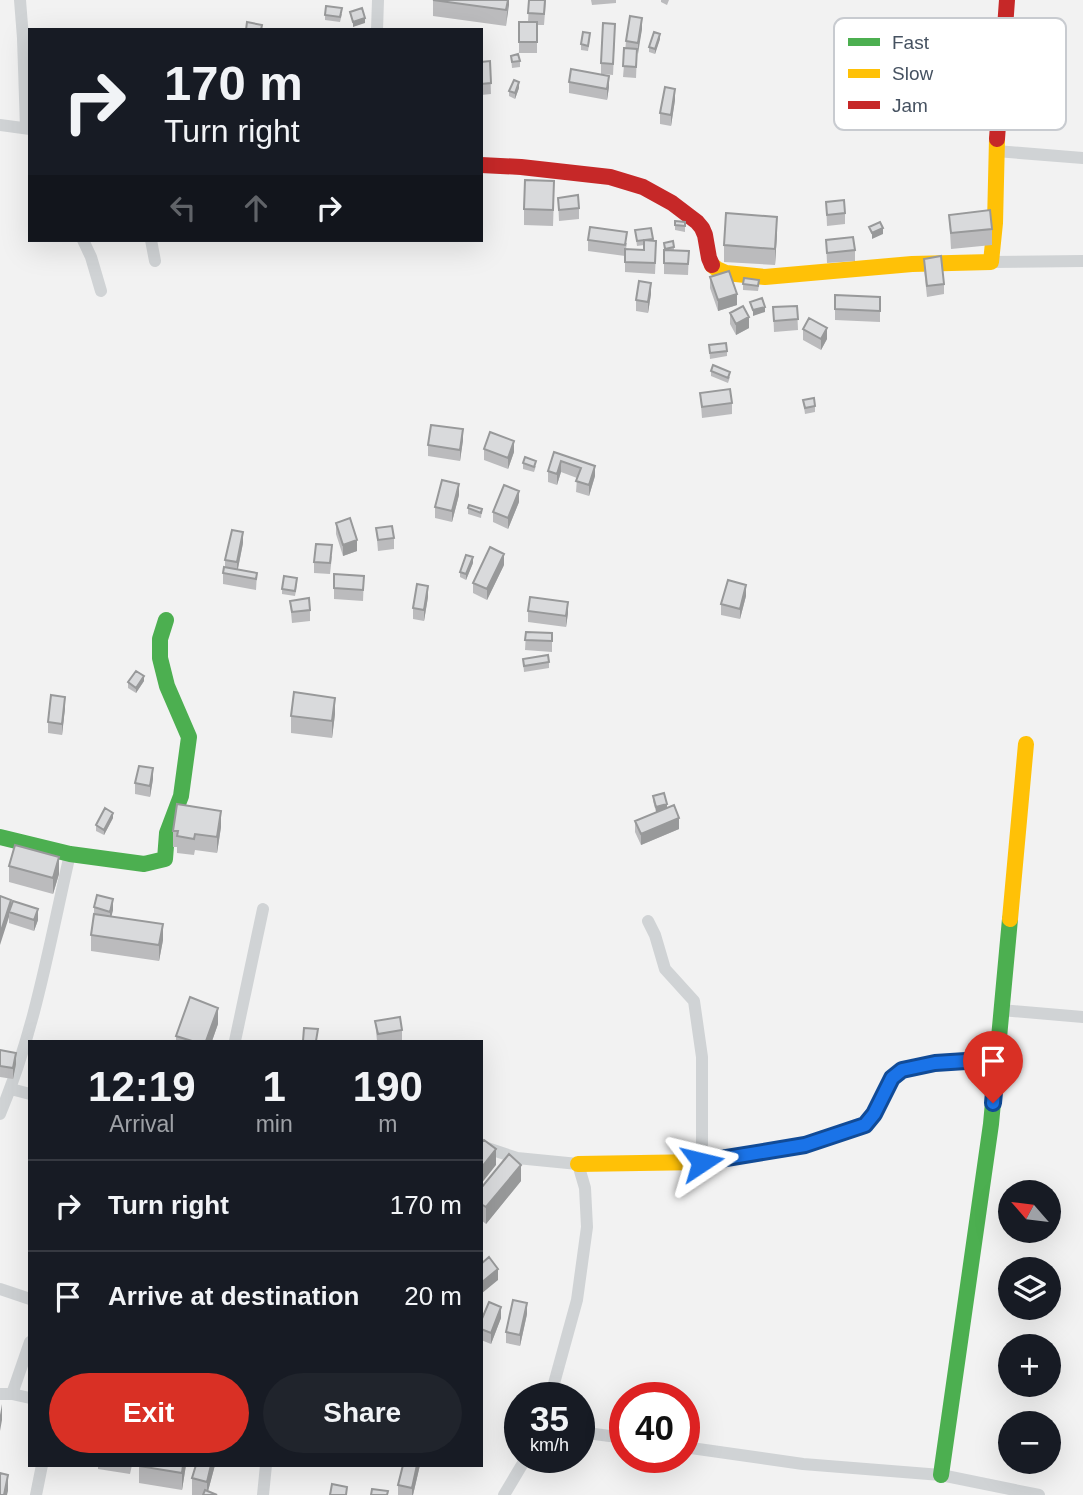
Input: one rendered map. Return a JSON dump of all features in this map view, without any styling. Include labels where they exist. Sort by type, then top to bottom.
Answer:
[{"type":"street","points":[[0,124],[28,129],[20,0]]},
{"type":"street","points":[[377,28],[378,0]]},
{"type":"street","points":[[1006,18],[1007,0]]},
{"type":"street","points":[[991,262],[996,223],[998,130]]},
{"type":"street","points":[[996,151],[1083,158]]},
{"type":"street","points":[[483,165],[547,169],[624,180],[644,188],[664,197],[700,224],[705,232],[710,264],[725,273],[767,278],[924,262],[1083,261]]},
{"type":"street","points":[[84,242],[101,291]]},
{"type":"street","points":[[151,242],[155,261]]},
{"type":"street","points":[[0,837],[70,854],[144,864],[165,859],[167,833],[181,796],[189,737],[167,685],[160,658],[160,639],[166,620]]},
{"type":"street","points":[[941,1475],[991,1124],[1026,744]]},
{"type":"street","points":[[0,1114],[30,1032],[70,854]]},
{"type":"street","points":[[235,1040],[262,909]]},
{"type":"street","points":[[648,921],[665,969],[694,1001],[702,1057],[702,1162]]},
{"type":"street","points":[[1001,1010],[1083,1017]]},
{"type":"street","points":[[483,1147],[517,1158],[578,1164],[702,1162],[805,1145],[865,1125],[874,1114],[892,1078],[902,1070],[935,1063],[997,1059]]},
{"type":"street","points":[[11,1089],[28,1093]]},
{"type":"street","points":[[554,1382],[577,1300],[587,1227],[584,1188],[578,1164]]},
{"type":"street","points":[[0,1289],[28,1298]]},
{"type":"street","points":[[28,1346],[6,1394],[28,1398]]},
{"type":"street","points":[[700,1449],[803,1464],[941,1475],[1039,1495]]},
{"type":"street","points":[[36,1495],[42,1467]]},
{"type":"street","points":[[263,1495],[266,1467]]},
{"type":"street","points":[[505,1495],[517,1473]]},
{"type":"building","points":[[433,0],[508,0],[506,10]]},
{"type":"building","points":[[529,0],[545,0],[544,14],[528,13]]},
{"type":"building","points":[[326,6],[342,8],[340,17],[325,15]]},
{"type":"building","points":[[362,8],[365,18],[353,22],[350,12]]},
{"type":"building","points":[[630,16],[642,18],[638,43],[626,41]]},
{"type":"building","points":[[247,22],[262,25],[261,28],[246,28]]},
{"type":"building","points":[[519,22],[537,22],[537,42],[519,42]]},
{"type":"building","points":[[603,23],[615,24],[613,64],[601,63]]},
{"type":"building","points":[[583,32],[590,33],[588,46],[581,44]]},
{"type":"building","points":[[654,32],[660,34],[655,49],[649,47]]},
{"type":"building","points":[[624,48],[637,49],[636,67],[623,66]]},
{"type":"building","points":[[518,54],[520,61],[512,62],[511,56]]},
{"type":"building","points":[[490,61],[491,83],[483,84],[483,62]]},
{"type":"building","points":[[571,69],[609,76],[607,89],[569,82]]},
{"type":"building","points":[[514,80],[519,82],[515,93],[509,91]]},
{"type":"building","points":[[665,87],[675,89],[671,115],[660,113]]},
{"type":"building","points":[[525,180],[554,181],[553,210],[524,209]]},
{"type":"building","points":[[578,195],[579,208],[559,210],[558,198]]},
{"type":"building","points":[[844,200],[845,213],[827,215],[826,202]]},
{"type":"building","points":[[990,210],[992,229],[951,233],[949,215]]},
{"type":"building","points":[[726,213],[777,217],[775,249],[724,245]]},
{"type":"building","points":[[675,221],[685,222],[685,226],[675,225]]},
{"type":"building","points":[[880,222],[883,228],[872,233],[869,227]]},
{"type":"building","points":[[590,227],[627,232],[625,245],[588,240]]},
{"type":"building","points":[[651,228],[653,239],[637,241],[635,230]]},
{"type":"building","points":[[853,237],[855,250],[827,253],[826,240]]},
{"type":"building","points":[[644,240],[656,241],[655,263],[625,262],[625,249],[644,250]]},
{"type":"building","points":[[673,241],[674,247],[665,249],[664,243]]},
{"type":"building","points":[[664,250],[689,251],[688,264],[664,263]]},
{"type":"building","points":[[941,256],[944,284],[927,286],[924,259]]},
{"type":"building","points":[[729,271],[737,294],[718,300],[710,277]]},
{"type":"building","points":[[744,278],[759,280],[758,286],[743,284]]},
{"type":"building","points":[[639,281],[651,283],[648,302],[636,300]]},
{"type":"building","points":[[835,295],[880,297],[880,311],[835,309]]},
{"type":"building","points":[[762,298],[765,307],[753,310],[750,302]]},
{"type":"building","points":[[743,306],[749,317],[736,324],[730,313]]},
{"type":"building","points":[[797,306],[798,319],[774,321],[773,307]]},
{"type":"building","points":[[809,318],[827,328],[821,339],[803,329]]},
{"type":"building","points":[[726,343],[727,351],[710,353],[709,345]]},
{"type":"building","points":[[713,365],[730,372],[728,378],[711,371]]},
{"type":"building","points":[[730,389],[732,403],[702,407],[700,393]]},
{"type":"building","points":[[814,398],[815,406],[805,408],[803,400]]},
{"type":"building","points":[[431,425],[463,429],[460,450],[428,445]]},
{"type":"building","points":[[490,432],[514,441],[508,458],[484,449]]},
{"type":"building","points":[[554,452],[595,466],[589,485],[576,481],[581,468],[561,461],[557,474],[548,471]]},
{"type":"building","points":[[525,457],[536,461],[534,467],[523,463]]},
{"type":"building","points":[[442,480],[459,484],[452,511],[435,507]]},
{"type":"building","points":[[504,485],[519,491],[508,518],[493,512]]},
{"type":"building","points":[[469,505],[482,509],[481,513],[468,508]]},
{"type":"building","points":[[350,518],[357,540],[343,545],[336,523]]},
{"type":"building","points":[[392,526],[394,538],[378,540],[376,528]]},
{"type":"building","points":[[232,530],[243,532],[237,562],[225,560]]},
{"type":"building","points":[[316,544],[332,545],[330,563],[314,562]]},
{"type":"building","points":[[490,547],[504,554],[487,589],[473,583]]},
{"type":"building","points":[[466,555],[473,557],[466,574],[460,572]]},
{"type":"building","points":[[224,567],[257,573],[256,579],[223,573]]},
{"type":"building","points":[[334,574],[364,576],[363,590],[334,588]]},
{"type":"building","points":[[284,576],[297,578],[295,591],[282,589]]},
{"type":"building","points":[[728,580],[746,585],[740,609],[721,604]]},
{"type":"building","points":[[417,584],[428,586],[424,610],[413,608]]},
{"type":"building","points":[[530,597],[568,602],[566,616],[528,611]]},
{"type":"building","points":[[309,598],[310,610],[292,612],[290,601]]},
{"type":"building","points":[[526,632],[552,633],[552,641],[525,640]]},
{"type":"building","points":[[548,655],[549,662],[524,666],[523,659]]},
{"type":"building","points":[[136,671],[144,676],[136,688],[128,682]]},
{"type":"building","points":[[294,692],[335,698],[332,721],[291,716]]},
{"type":"building","points":[[51,695],[65,697],[62,724],[48,722]]},
{"type":"building","points":[[139,766],[153,768],[150,786],[135,783]]},
{"type":"building","points":[[664,793],[667,804],[656,807],[653,796]]},
{"type":"building","points":[[177,804],[221,811],[217,837],[195,834],[194,839],[177,836],[178,831],[173,831]]},
{"type":"building","points":[[674,805],[679,818],[641,834],[635,821]]},
{"type":"building","points":[[105,808],[113,813],[104,830],[96,825]]},
{"type":"building","points":[[15,845],[59,857],[53,878],[9,866]]},
{"type":"building","points":[[97,895],[113,899],[110,912],[94,907]]},
{"type":"building","points":[[0,896],[11,900],[0,934]]},
{"type":"building","points":[[13,901],[38,909],[34,920],[9,912]]},
{"type":"building","points":[[94,914],[163,924],[159,945],[91,935]]},
{"type":"building","points":[[190,997],[218,1008],[206,1040],[189,1040],[176,1036]]},
{"type":"building","points":[[400,1017],[402,1030],[378,1034],[375,1021]]},
{"type":"building","points":[[304,1028],[318,1029],[316,1040],[303,1040]]},
{"type":"building","points":[[0,1050],[16,1053],[13,1068],[0,1066]]},
{"type":"building","points":[[483,1141],[496,1149],[483,1165]]},
{"type":"building","points":[[509,1154],[521,1165],[486,1207],[483,1205],[483,1186]]},
{"type":"building","points":[[489,1257],[498,1269],[483,1281],[483,1262]]},
{"type":"building","points":[[513,1300],[527,1303],[520,1335],[506,1332]]},
{"type":"building","points":[[489,1302],[501,1307],[491,1333],[483,1330],[483,1316]]},
{"type":"building","points":[[145,1467],[183,1467],[182,1473]]},
{"type":"building","points":[[195,1467],[211,1467],[207,1482],[192,1478]]},
{"type":"building","points":[[402,1467],[417,1467],[412,1488],[398,1485]]},
{"type":"building","points":[[0,1473],[8,1475],[4,1495],[0,1495]]},
{"type":"building","points":[[332,1484],[347,1487],[346,1495],[330,1495]]},
{"type":"building","points":[[372,1489],[388,1491],[387,1495],[371,1495]]},
{"type":"building","points":[[205,1490],[217,1495],[203,1495]]},
{"type":"traffic: fast","points":[[0,837],[70,854],[144,864],[165,859],[167,833],[181,796],[189,737],[167,686],[160,658],[160,639],[166,620]]},
{"type":"traffic: fast","points":[[941,1475],[991,1124],[1010,919]]},
{"type":"traffic: slow","points":[[712,265],[726,273],[765,277],[912,264],[991,262],[997,139]]},
{"type":"traffic: slow","points":[[1010,919],[1026,744]]},
{"type":"traffic: slow","points":[[578,1164],[702,1162],[805,1145],[865,1125],[874,1114],[892,1078],[902,1070],[935,1063],[997,1059]]},
{"type":"traffic: jam","points":[[1006,18],[1007,0]]},
{"type":"traffic: jam","points":[[997,139],[998,130]]},
{"type":"traffic: jam","points":[[483,165],[610,177],[643,187],[672,203],[697,222],[705,235],[712,265]]},
{"type":"route","points":[[702,1162],[805,1145],[865,1125],[874,1114],[892,1078],[902,1070],[918,1066],[997,1059],[993,1103]]}]
